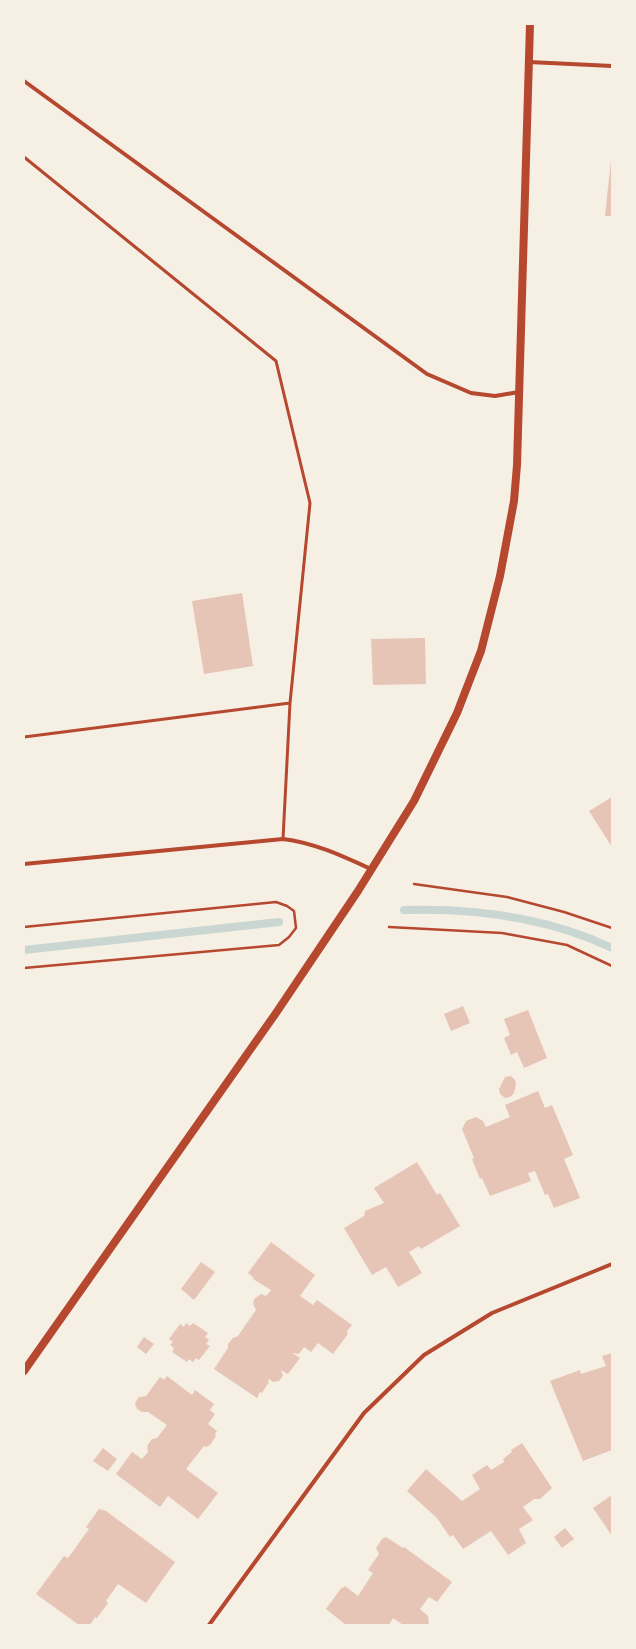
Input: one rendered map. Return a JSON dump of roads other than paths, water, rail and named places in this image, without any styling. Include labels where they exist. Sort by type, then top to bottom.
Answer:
[{"type":"main road","points":[[24,1371],[276,1013],[371,869],[414,801],[457,713],[481,651],[500,576],[514,502],[517,465],[530,24]]},
{"type":"street","points":[[529,62],[612,66]]},
{"type":"street","points":[[24,81],[427,374],[471,393],[495,396],[519,392]]},
{"type":"street","points":[[24,864],[283,839],[302,842],[329,850],[371,869]]},
{"type":"street","points":[[209,1625],[364,1413],[424,1355],[492,1313],[612,1264]]},
{"type":"lane","points":[[24,157],[276,361],[310,504],[290,703],[283,839]]},
{"type":"lane","points":[[24,737],[290,703]]},
{"type":"waterway","points":[[404,910],[458,911],[511,917],[562,929],[587,937],[612,948]]},
{"type":"waterway","points":[[24,950],[279,922]]}]
